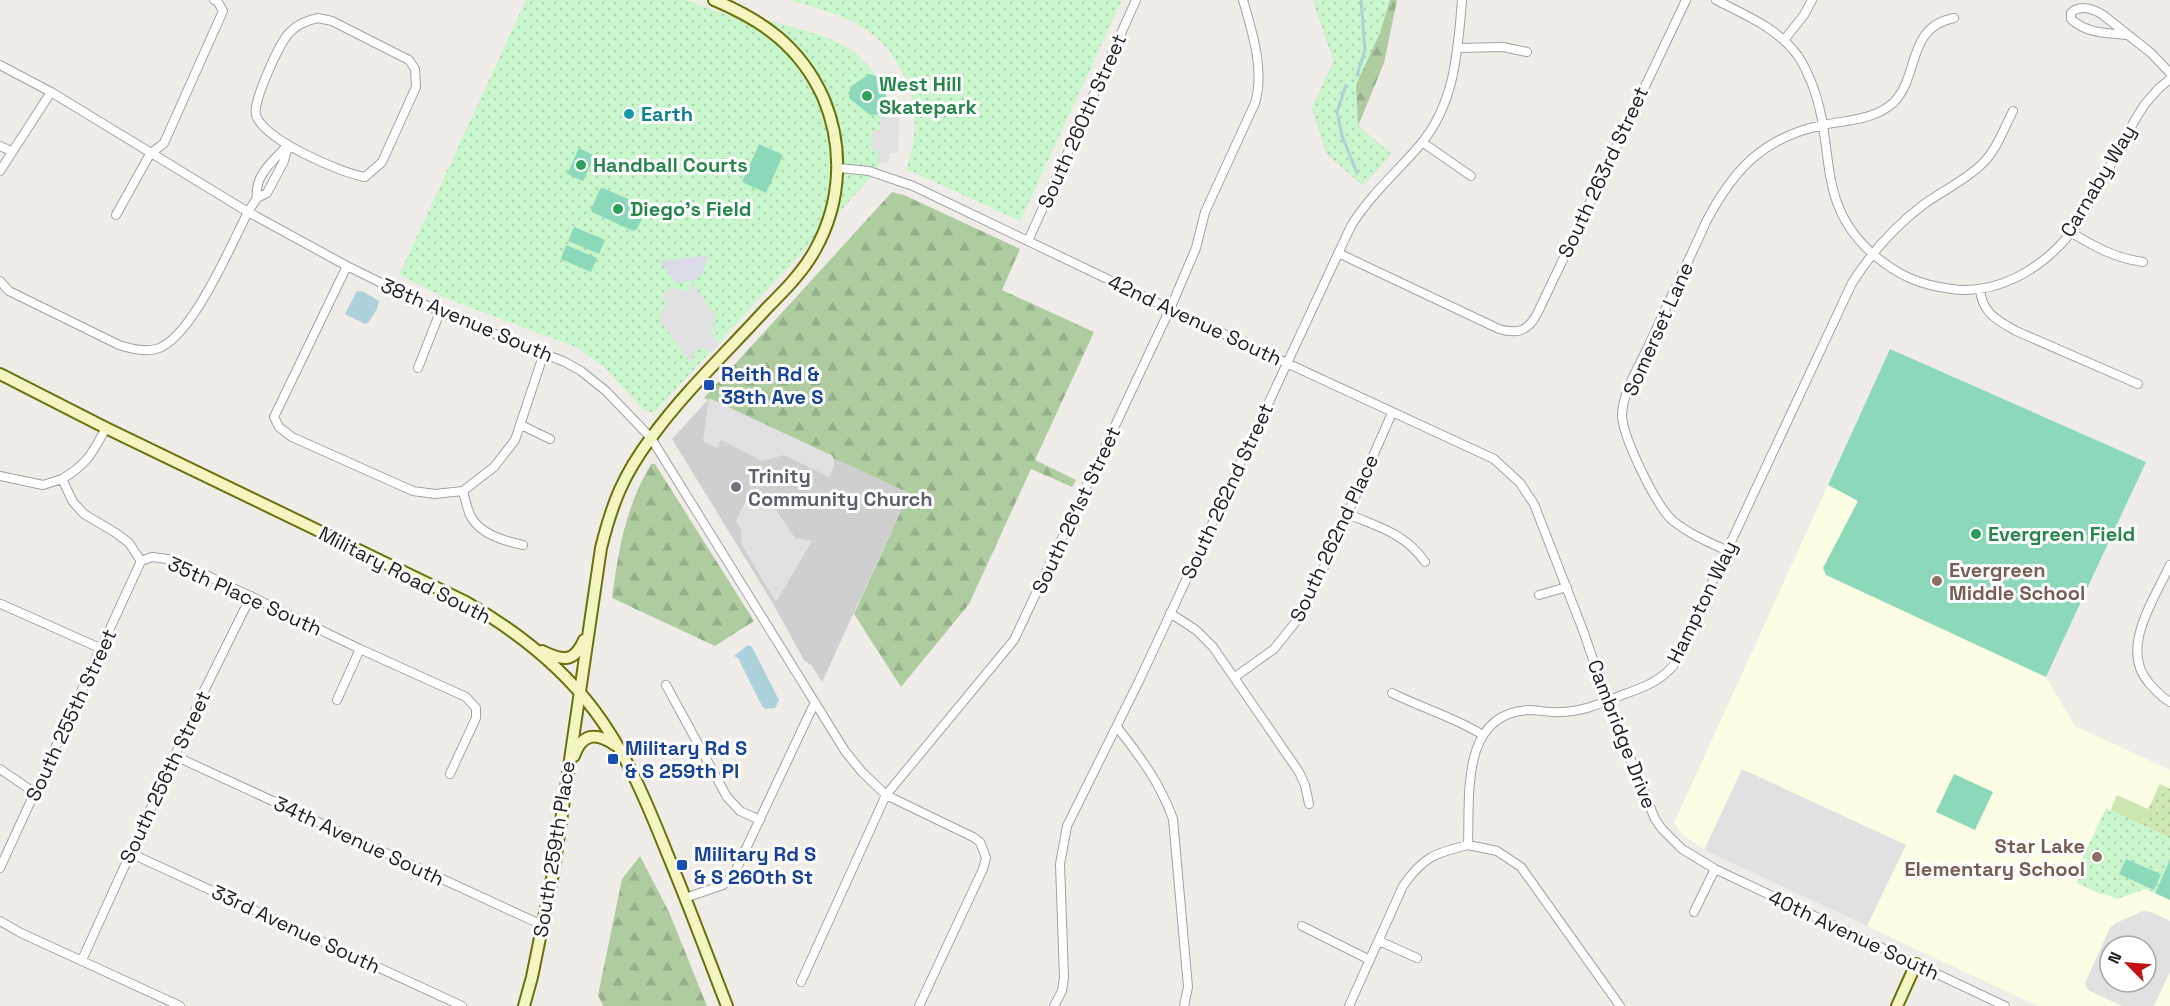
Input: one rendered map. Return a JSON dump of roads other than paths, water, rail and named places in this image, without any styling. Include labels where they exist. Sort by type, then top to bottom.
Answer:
[{"type":"main road","name":"South 259th Place","points":[[524,1006],[554,869],[601,548],[610,511],[622,482],[673,410],[791,283],[812,255],[827,221],[836,191],[839,168],[833,123],[816,81],[796,52],[775,34],[754,19],[714,0]]},
{"type":"main road","name":"Military Road South","points":[[0,374],[106,428],[466,602],[499,622],[531,646],[579,692],[620,749],[644,797],[727,1006]]},
{"type":"main road","points":[[531,646],[560,659],[568,658],[578,652],[590,625]]},
{"type":"main road","points":[[565,788],[578,746],[583,741],[593,736],[600,736],[620,749]]},
{"type":"main road","points":[[1897,1006],[1916,964]]},
{"type":"street","points":[[116,215],[150,154],[164,143],[223,11],[218,2],[214,0]]},
{"type":"street","name":"South 260th Street","points":[[1028,241],[1136,0]]},
{"type":"street","name":"South 261st Street","points":[[801,982],[886,795],[1014,640],[1170,309],[1196,248],[1205,212],[1259,90],[1251,27],[1243,0]]},
{"type":"street","name":"South 262nd Street","points":[[1054,1006],[1062,991],[1064,976],[1060,864],[1067,826],[1117,727],[1338,253],[1363,206],[1422,142],[1444,104],[1454,76],[1459,48],[1462,0]]},
{"type":"street","name":"South 263rd Street","points":[[1338,253],[1483,322],[1512,332],[1525,330],[1534,320],[1686,0]]},
{"type":"street","name":"Carnaby Way","points":[[1716,0],[1766,26],[1784,40],[1799,57],[1816,97],[1833,197],[1848,227],[1872,253],[1890,268],[1912,280],[1937,287],[1980,290],[2002,284],[2023,274],[2050,255],[2072,233],[2135,119],[2159,88],[2170,79]]},
{"type":"street","points":[[1784,40],[1804,15],[1812,0]]},
{"type":"street","points":[[2128,35],[2092,32],[2071,19],[2071,13],[2077,9],[2095,10],[2128,35],[2151,53],[2170,73]]},
{"type":"street","points":[[318,18],[332,21],[410,60],[415,69],[416,87],[382,162],[365,177],[354,175],[288,146],[262,125],[255,114],[257,101],[283,42],[290,32],[308,20],[318,18]]},
{"type":"street","name":"Somerset Lane","points":[[1728,551],[1695,537],[1670,517],[1657,499],[1631,449],[1625,432],[1622,414],[1635,376],[1707,220],[1729,182],[1746,162],[1777,141],[1822,125],[1851,121],[1879,113],[1894,102],[1925,35],[1943,20],[1954,18]]},
{"type":"street","points":[[1459,48],[1503,47],[1527,52]]},
{"type":"street","name":"38th Avenue South","points":[[0,65],[51,92],[248,212],[347,266],[440,312],[544,353],[581,371],[606,391],[651,438],[845,751],[862,772],[886,795],[973,837],[984,849],[986,858],[983,869],[919,1006]]},
{"type":"street","points":[[0,171],[51,92]]},
{"type":"street","name":"Hampton Way","points":[[1468,845],[1473,764],[1476,748],[1488,727],[1500,717],[1511,713],[1528,710],[1560,712],[1594,706],[1655,682],[1673,666],[1852,283],[1872,253],[1892,231],[1923,205],[1983,162],[1994,149],[2013,111]]},
{"type":"street","points":[[1422,142],[1471,176]]},
{"type":"street","points":[[0,146],[11,151]]},
{"type":"street","points":[[0,281],[9,291],[120,345],[134,350],[156,349],[168,343],[192,319],[248,212],[257,198],[267,193],[284,161],[288,146]]},
{"type":"street","points":[[257,198],[256,187],[266,168],[288,146]]},
{"type":"street","name":"42nd Avenue South","points":[[839,168],[869,171],[913,186],[1170,309],[1494,459],[1520,483],[1534,504]]},
{"type":"street","points":[[2072,233],[2107,253],[2123,259],[2143,262]]},
{"type":"street","points":[[347,266],[274,417],[279,427],[291,437],[413,491],[435,494],[464,491],[505,456],[515,441],[544,353]]},
{"type":"street","points":[[1980,290],[1986,311],[1997,320],[2016,331],[2138,384]]},
{"type":"street","points":[[418,368],[440,312]]},
{"type":"street","name":"South 262nd Place","points":[[1235,677],[1274,649],[1298,619],[1312,594],[1392,413]]},
{"type":"street","points":[[521,425],[550,439]]},
{"type":"street","points":[[0,476],[43,485],[62,479],[80,468],[91,455],[106,428]]},
{"type":"street","name":"35th Place South","points":[[62,479],[73,502],[84,514],[129,543],[141,561],[152,557],[175,560],[466,697],[476,708],[476,718],[450,774]]},
{"type":"street","points":[[464,491],[470,515],[480,528],[492,535],[523,545]]},
{"type":"street","name":"Cambridge Drive","points":[[1534,504],[1567,587],[1607,701],[1655,819],[1672,841],[1702,862]]},
{"type":"street","points":[[1348,514],[1405,540],[1418,551],[1425,562]]},
{"type":"street","name":"South 255th Street","points":[[0,868],[141,561]]},
{"type":"street","points":[[2170,565],[2136,646],[2139,670],[2156,691],[2170,702]]},
{"type":"street","points":[[1539,595],[1567,587]]},
{"type":"street","name":"South 256th Street","points":[[82,960],[251,596]]},
{"type":"street","points":[[1,604],[102,649]]},
{"type":"street","points":[[1170,613],[1203,636],[1235,677],[1299,772],[1305,785],[1309,804]]},
{"type":"street","points":[[337,700],[360,649]]},
{"type":"street","points":[[666,685],[727,797],[740,811],[760,820]]},
{"type":"street","points":[[1392,693],[1460,722],[1483,735]]},
{"type":"street","points":[[686,898],[723,885],[734,874],[815,702]]},
{"type":"street","points":[[1117,727],[1153,774],[1173,819],[1188,987],[1184,1006]]},
{"type":"street","name":"34th Avenue South","points":[[175,756],[542,925]]},
{"type":"street","points":[[0,769],[35,793]]},
{"type":"street","points":[[1349,1006],[1403,886],[1415,869],[1439,852],[1468,845],[1497,851],[1521,867],[1620,1006]]},
{"type":"street","name":"33rd Avenue South","points":[[130,853],[462,1006]]},
{"type":"street","name":"40th Avenue South","points":[[1702,862],[2005,1006]]},
{"type":"street","points":[[1694,912],[1714,869]]},
{"type":"street","points":[[0,921],[21,933],[180,1006]]},
{"type":"street","points":[[1302,926],[1370,960]]},
{"type":"street","points":[[1379,941],[1417,958]]},
{"type":"water","points":[[357,291],[364,292],[379,301],[377,309],[365,324],[345,314]]},
{"type":"water","points":[[748,645],[752,647],[779,700],[775,708],[766,709],[762,706],[738,658],[734,656]]},
{"type":"waterway","points":[[1357,75],[1365,50],[1361,0]]},
{"type":"waterway","points":[[1346,85],[1337,112],[1342,136],[1357,173]]},
{"type":"place","name":"West Hill Skatepark","points":[[867,96]]},
{"type":"place","name":"Earth","points":[[629,114]]},
{"type":"place","name":"Handball Courts","points":[[581,165]]},
{"type":"place","name":"Diego's Field","points":[[618,209]]},
{"type":"place","name":"Reith Rd & 38th Ave S","points":[[709,385]]},
{"type":"place","name":"Trinity Community Church","points":[[736,487]]},
{"type":"place","name":"Evergreen Field","points":[[1976,534]]},
{"type":"place","name":"Evergreen Middle School","points":[[1937,581]]},
{"type":"place","name":"Military Rd S & S 259th Pl","points":[[613,759]]},
{"type":"place","name":"Star Lake Elementary School","points":[[2097,857]]},
{"type":"place","name":"Military Rd S & S 260th St","points":[[682,865]]}]
